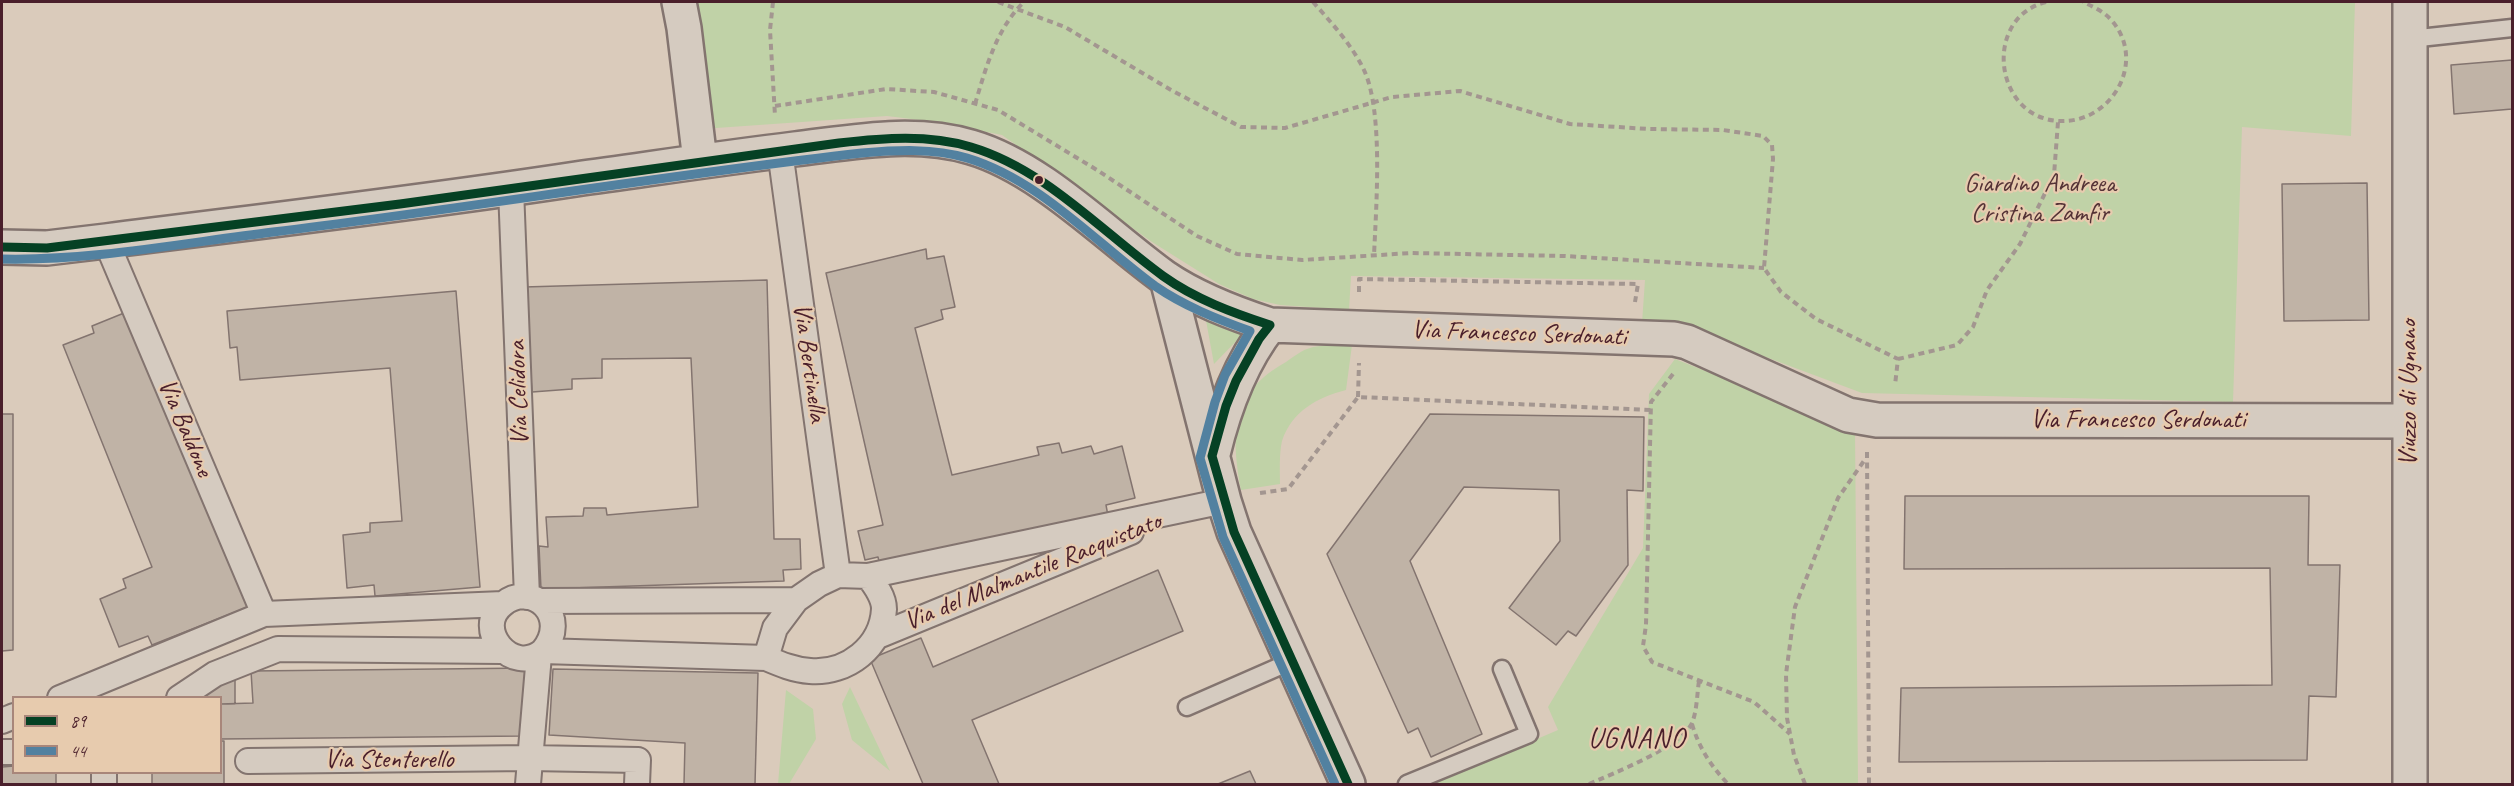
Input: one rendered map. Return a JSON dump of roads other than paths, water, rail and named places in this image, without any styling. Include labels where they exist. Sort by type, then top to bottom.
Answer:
[{"type":"street","points":[[679,2],[700,161]]},
{"type":"street","name":"Viuzzo di Ugnano","points":[[2410,2],[2410,784]]},
{"type":"street","name":"Via Francesco Serdonati","points":[[2,247],[47,248],[511,189],[700,161],[778,137],[916,137],[954,142],[975,148],[1014,165],[1167,279],[1210,303],[1270,326],[1674,339],[1687,342],[1848,415],[1879,419],[2409,421]]},
{"type":"street","name":"Via Bertinella","points":[[778,137],[838,575]]},
{"type":"street","name":"Via Celidora","points":[[511,189],[533,599]]},
{"type":"street","name":"Via Baldone","points":[[106,241],[264,614]]},
{"type":"street","points":[[1167,279],[1212,456],[1234,532],[1348,784]]},
{"type":"street","points":[[1212,456],[1226,406],[1236,381],[1259,339],[1270,326]]},
{"type":"street","name":"Via del Malmantile Racquistato","points":[[838,575],[868,576],[1224,501]]},
{"type":"street","name":"Via del Malmantile Racquistato","points":[[878,636],[1187,509]]},
{"type":"street","points":[[766,658],[775,628],[796,600],[819,584],[838,575]]},
{"type":"street","name":"Via del Malmantile Racquistato","points":[[182,696],[215,674],[278,650],[502,651],[517,658],[529,658],[541,653],[766,658],[789,668],[812,672],[837,667],[864,655],[878,636],[884,608],[878,589],[868,576]]},
{"type":"street","points":[[502,651],[492,634],[492,623],[496,612],[503,604],[517,597],[533,599],[796,600]]},
{"type":"street","points":[[528,784],[541,653],[550,643],[554,626],[552,615],[533,599]]},
{"type":"street","points":[[69,696],[104,688],[264,614],[503,604]]},
{"type":"street","name":"Via Stenterello","points":[[248,761],[530,758],[638,760],[637,784]]},
{"type":"lane","points":[[2410,39],[2512,28]]},
{"type":"lane","points":[[1187,707],[1292,661]]},
{"type":"lane","points":[[1407,784],[1529,734],[1502,669]]},
{"type":"district","name":"UGNANO","points":[[1637,740]]},
{"type":"park label","name":"Giardino Andreea Cristina Zamfir","points":[[2040,199]]}]
